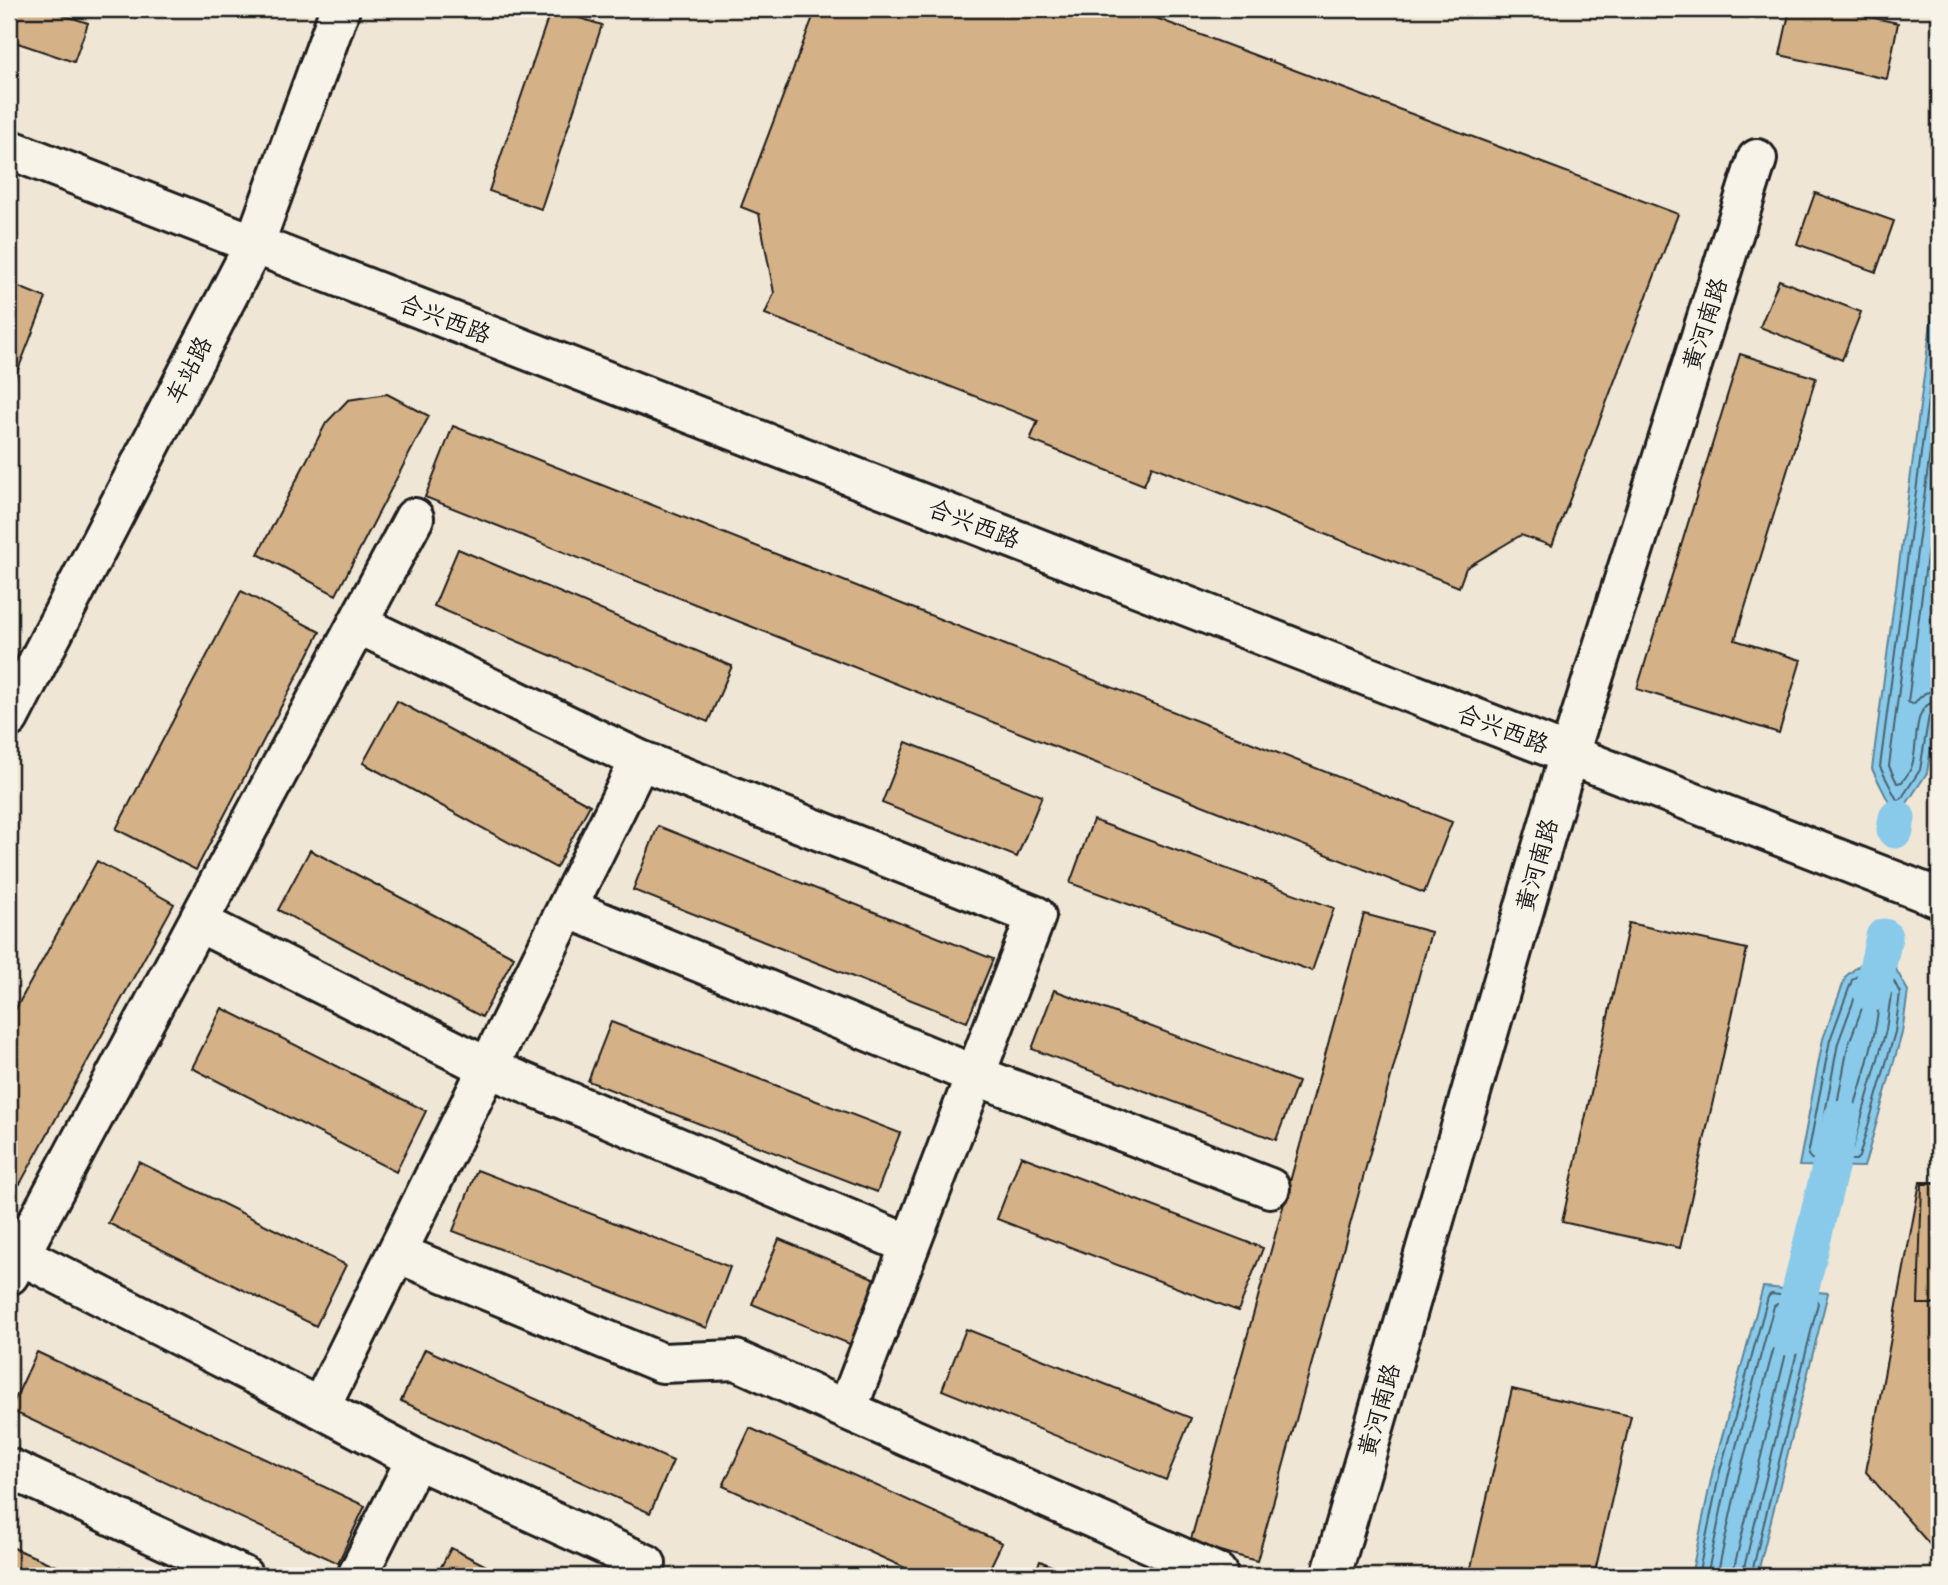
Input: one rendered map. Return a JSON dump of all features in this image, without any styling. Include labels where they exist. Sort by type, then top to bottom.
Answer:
[{"type":"street","name":"车站路","points":[[9,718],[254,245],[340,9]]},
{"type":"street","name":"合兴西路","points":[[9,149],[1939,898]]},
{"type":"street","name":"黄河南路","points":[[1331,1576],[1569,754],[1758,159]]},
{"type":"street","points":[[414,518],[198,922],[12,1260],[320,1408],[416,1460],[646,1564]]},
{"type":"street","points":[[358,624],[640,760],[1036,916],[847,1410]]},
{"type":"street","points":[[320,1408],[640,760]]},
{"type":"street","points":[[567,908],[975,1075],[1270,1188]]},
{"type":"street","points":[[198,922],[489,1068],[910,1245]]},
{"type":"street","points":[[397,1253],[662,1363],[736,1360],[1217,1573]]},
{"type":"street","points":[[357,1576],[416,1460]]},
{"type":"street","points":[[9,1468],[243,1576]]},
{"type":"water","points":[[1939,262],[1939,695],[1927,773],[1897,818],[1872,769]]},
{"type":"water","points":[[1883,946],[1908,991],[1902,1033],[1864,1167],[1799,1166],[1823,1039],[1846,976]]},
{"type":"water","points":[[1763,1287],[1828,1293],[1757,1576],[1691,1576],[1713,1470]]},
{"type":"building","points":[[9,9],[45,9],[88,23],[74,62],[9,40]]},
{"type":"building","points":[[551,9],[602,25],[541,209],[489,191]]},
{"type":"building","points":[[816,9],[1132,9],[1678,214],[1552,546],[1521,535],[1466,568],[1459,587],[1152,466],[1144,485],[1030,440],[1038,421],[765,314],[774,293],[759,214],[741,207]]},
{"type":"building","points":[[1790,9],[1832,9],[1898,23],[1887,79],[1780,55]]},
{"type":"building","points":[[1815,193],[1894,221],[1876,272],[1797,244]]},
{"type":"building","points":[[1779,280],[1861,312],[1842,360],[1760,327]]},
{"type":"building","points":[[9,283],[46,298],[9,393]]},
{"type":"building","points":[[1740,354],[1816,378],[1735,640],[1801,660],[1779,733],[1637,689]]},
{"type":"building","points":[[387,394],[429,416],[336,595],[258,554],[326,423],[348,400]]},
{"type":"building","points":[[453,426],[1452,822],[1424,893],[425,497]]},
{"type":"building","points":[[458,549],[732,666],[708,722],[434,606]]},
{"type":"building","points":[[241,591],[320,632],[196,870],[116,829]]},
{"type":"building","points":[[397,701],[590,805],[556,868],[363,763]]},
{"type":"building","points":[[906,742],[1042,796],[1017,857],[882,803]]},
{"type":"building","points":[[1093,820],[1334,908],[1312,971],[1070,883]]},
{"type":"building","points":[[658,826],[993,959],[967,1022],[633,890]]},
{"type":"building","points":[[310,850],[514,957],[482,1017],[278,910]]},
{"type":"building","points":[[97,861],[174,904],[20,1184],[9,1178],[9,1021]]},
{"type":"building","points":[[1364,914],[1431,932],[1257,1561],[1190,1543]]},
{"type":"building","points":[[1629,923],[1747,949],[1680,1248],[1562,1222]]},
{"type":"building","points":[[1054,990],[1298,1082],[1276,1140],[1032,1049]]},
{"type":"building","points":[[222,1008],[426,1111],[396,1172],[192,1068]]},
{"type":"building","points":[[611,1022],[900,1133],[877,1192],[588,1081]]},
{"type":"building","points":[[1021,1156],[1263,1248],[1238,1311],[997,1219]]},
{"type":"building","points":[[139,1162],[346,1265],[316,1326],[108,1223]]},
{"type":"building","points":[[477,1170],[730,1267],[707,1328],[453,1231]]},
{"type":"building","points":[[1920,1182],[1939,1182],[1939,1555],[1866,1472]]},
{"type":"building","points":[[1922,1184],[1939,1184],[1939,1304],[1918,1304]]},
{"type":"building","points":[[779,1239],[878,1280],[852,1345],[752,1304]]},
{"type":"building","points":[[966,1329],[1191,1418],[1166,1480],[942,1390]]},
{"type":"building","points":[[425,1349],[673,1461],[650,1513],[401,1401]]},
{"type":"building","points":[[37,1352],[365,1506],[338,1563],[10,1410]]},
{"type":"building","points":[[1512,1389],[1631,1416],[1594,1576],[1469,1576]]},
{"type":"building","points":[[750,1428],[1002,1543],[986,1576],[923,1576],[723,1486]]},
{"type":"building","points":[[9,1546],[79,1576],[9,1576]]},
{"type":"building","points":[[451,1548],[506,1576],[436,1576]]},
{"type":"building","points":[[1040,1561],[1074,1576],[1033,1576]]},
{"type":"waterway","points":[[1895,830],[1897,818]]},
{"type":"waterway","points":[[1872,993],[1884,937]]},
{"type":"waterway","points":[[1789,1337],[1842,1118]]}]
